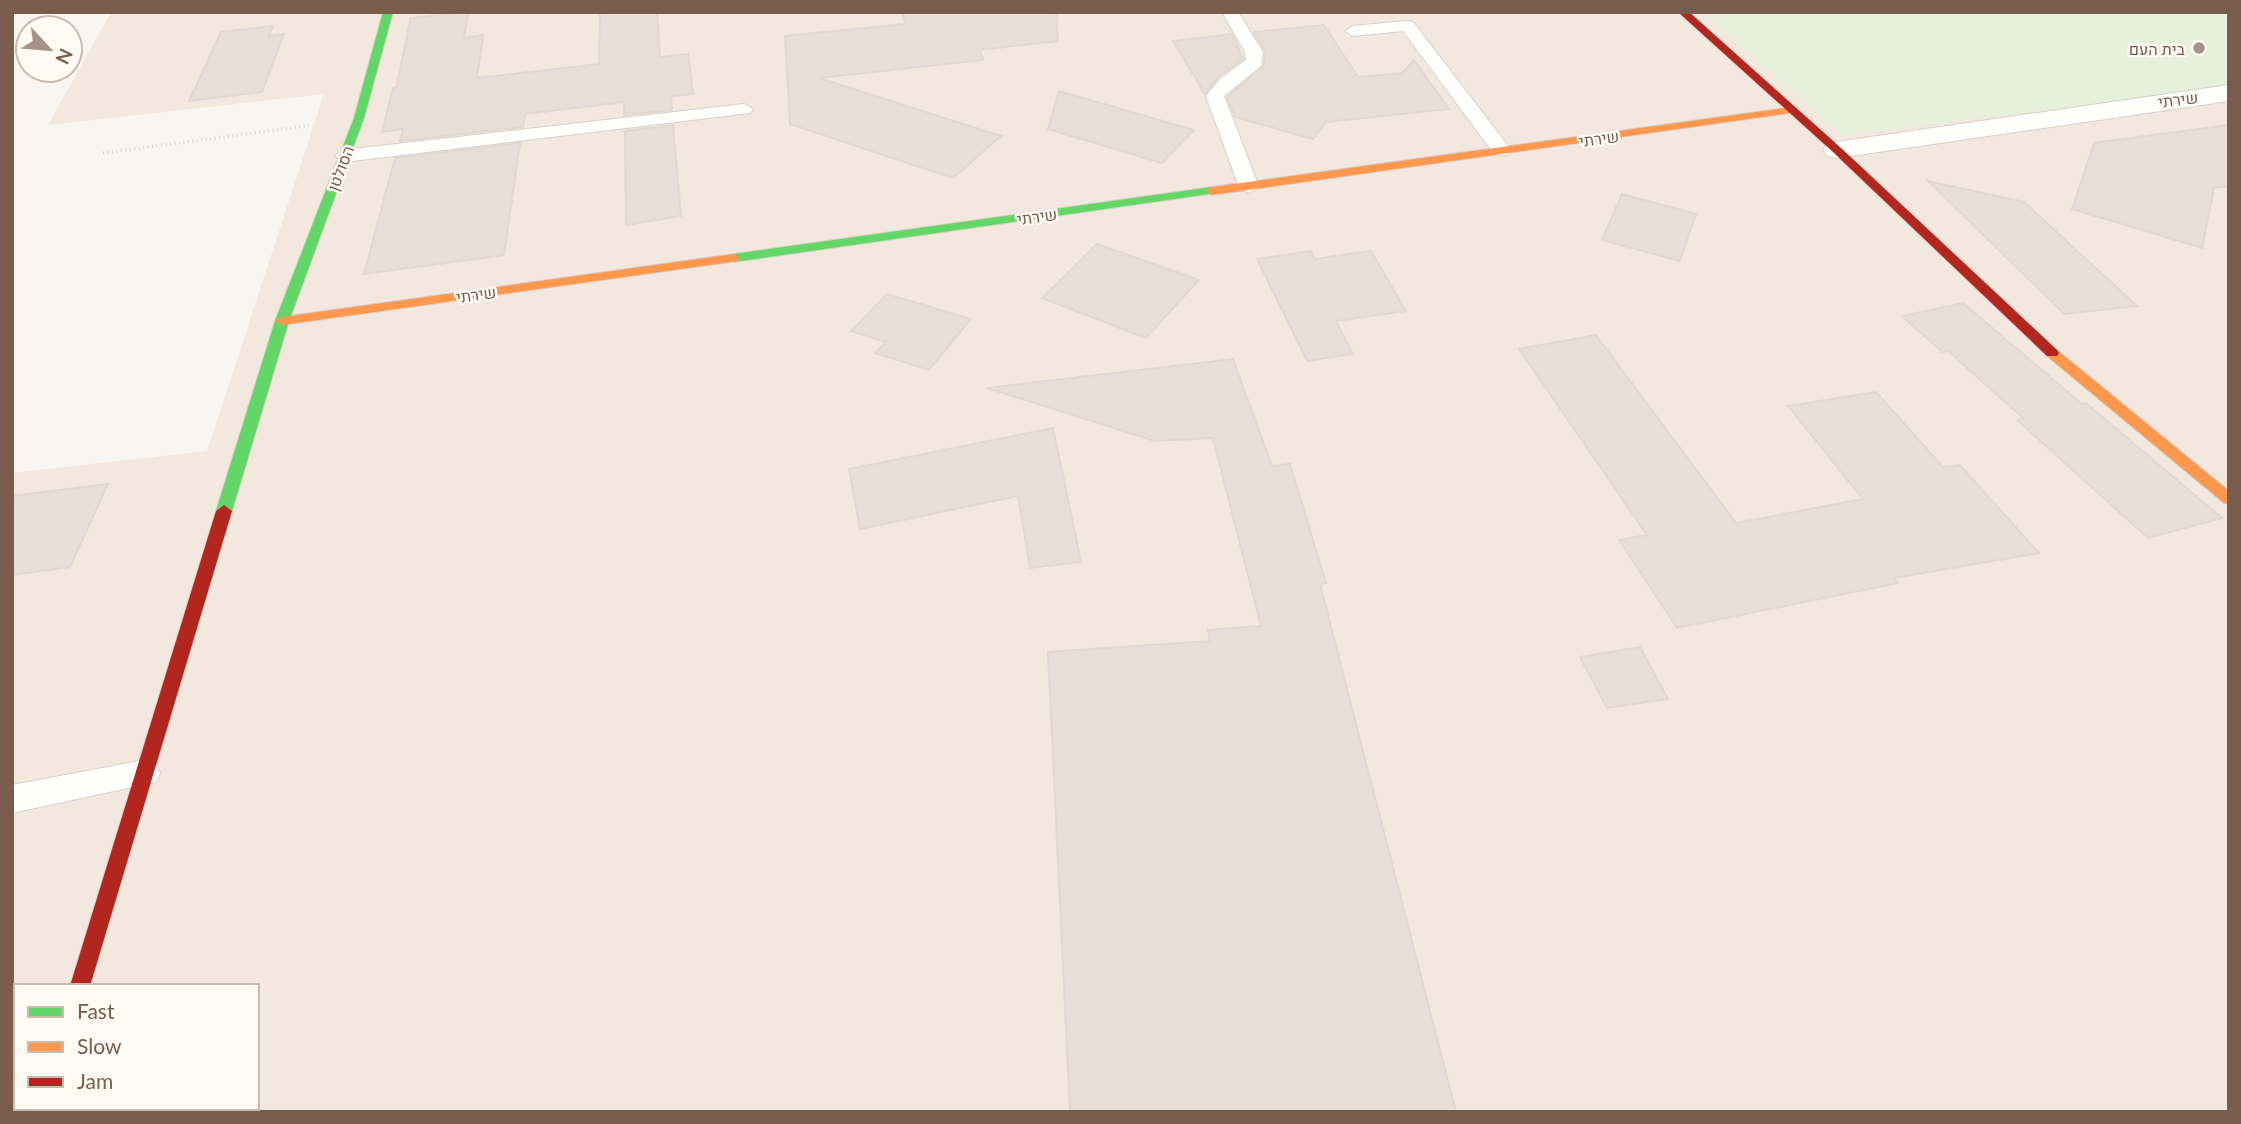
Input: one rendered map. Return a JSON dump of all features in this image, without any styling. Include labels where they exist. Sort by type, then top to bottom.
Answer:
[{"type":"street","name":"הסולטן","points":[[81,984],[282,321],[359,118],[388,12]]},
{"type":"street","points":[[1683,12],[1837,150],[2040,343],[2229,499]]},
{"type":"street","name":"שירתי","points":[[1837,150],[2229,93]]},
{"type":"street","name":"שירתי","points":[[282,321],[1793,110]]},
{"type":"lane","points":[[1230,12],[1254,52],[1255,62],[1226,83],[1215,96],[1249,187]]},
{"type":"lane","points":[[1353,31],[1407,26],[1502,151]]},
{"type":"lane","points":[[344,156],[744,108]]},
{"type":"lane","points":[[12,799],[145,773]]},
{"type":"path","points":[[103,153],[359,118]]},
{"type":"shaded area","points":[[111,12],[2229,12],[2229,1112],[12,1112],[12,473],[207,451],[324,94],[48,125],[71,84],[84,84],[84,60]]},
{"type":"green space","points":[[1733,12],[2229,12],[2229,88],[1842,135],[1706,15]]},
{"type":"building","points":[[468,12],[464,38],[483,35],[477,78],[599,64],[600,12],[657,12],[660,57],[688,54],[693,94],[671,96],[672,110],[624,115],[624,102],[525,114],[523,127],[400,141],[403,129],[382,132],[393,88],[396,88],[411,18]]},
{"type":"building","points":[[902,12],[1056,12],[1058,41],[980,50],[983,60],[819,78],[1001,136],[953,178],[790,124],[785,36],[905,24]]},
{"type":"building","points":[[1324,25],[1358,77],[1402,73],[1414,60],[1449,109],[1326,122],[1313,139],[1235,117],[1227,97],[1264,66],[1265,51],[1254,32]]},
{"type":"building","points":[[273,26],[269,36],[284,34],[262,92],[189,101],[221,32]]},
{"type":"building","points":[[1232,34],[1243,59],[1218,77],[1205,94],[1173,41]]},
{"type":"building","points":[[1059,91],[1194,130],[1162,163],[1048,129]]},
{"type":"building","points":[[673,125],[681,216],[626,225],[625,131]]},
{"type":"building","points":[[2229,125],[2229,186],[2214,188],[2202,248],[2072,209],[2094,143]]},
{"type":"building","points":[[520,143],[504,255],[364,274],[395,158]]},
{"type":"building","points":[[1928,181],[2024,202],[2137,306],[2064,314]]},
{"type":"building","points":[[1622,194],[1696,214],[1680,261],[1602,240]]},
{"type":"building","points":[[1097,244],[1199,280],[1146,338],[1042,298]]},
{"type":"building","points":[[1311,251],[1315,259],[1371,251],[1406,311],[1336,321],[1353,354],[1307,361],[1257,259]]},
{"type":"building","points":[[887,294],[971,319],[929,370],[875,353],[886,342],[851,331]]},
{"type":"building","points":[[1963,303],[2222,518],[2148,538],[2017,420],[2023,418],[1948,351],[1942,352],[1902,316]]},
{"type":"building","points":[[1596,335],[1736,523],[1863,499],[1788,406],[1876,392],[1943,467],[1960,465],[2039,553],[1894,578],[1898,583],[1677,628],[1619,540],[1647,535],[1519,349]]},
{"type":"building","points":[[1233,359],[1272,466],[1290,464],[1326,583],[1320,584],[1456,1112],[1070,1112],[1048,652],[1210,641],[1208,630],[1261,626],[1213,438],[1155,441],[987,388]]},
{"type":"building","points":[[1053,428],[1081,562],[1030,568],[1018,496],[860,529],[849,469]]},
{"type":"building","points":[[108,484],[70,567],[12,575],[12,496]]},
{"type":"building","points":[[1640,647],[1668,699],[1607,708],[1580,657]]},
{"type":"traffic: fast","points":[[224,511],[282,321],[359,118],[388,12]]},
{"type":"traffic: fast","points":[[734,258],[1212,191]]},
{"type":"traffic: slow","points":[[1212,191],[1793,110]]},
{"type":"traffic: slow","points":[[282,321],[734,258]]},
{"type":"traffic: slow","points":[[2052,353],[2229,499]]},
{"type":"traffic: jam","points":[[1683,12],[1837,150],[2052,353]]},
{"type":"traffic: jam","points":[[81,984],[224,511]]},
{"type":"place","name":"בית העם","points":[[2199,48]]}]
